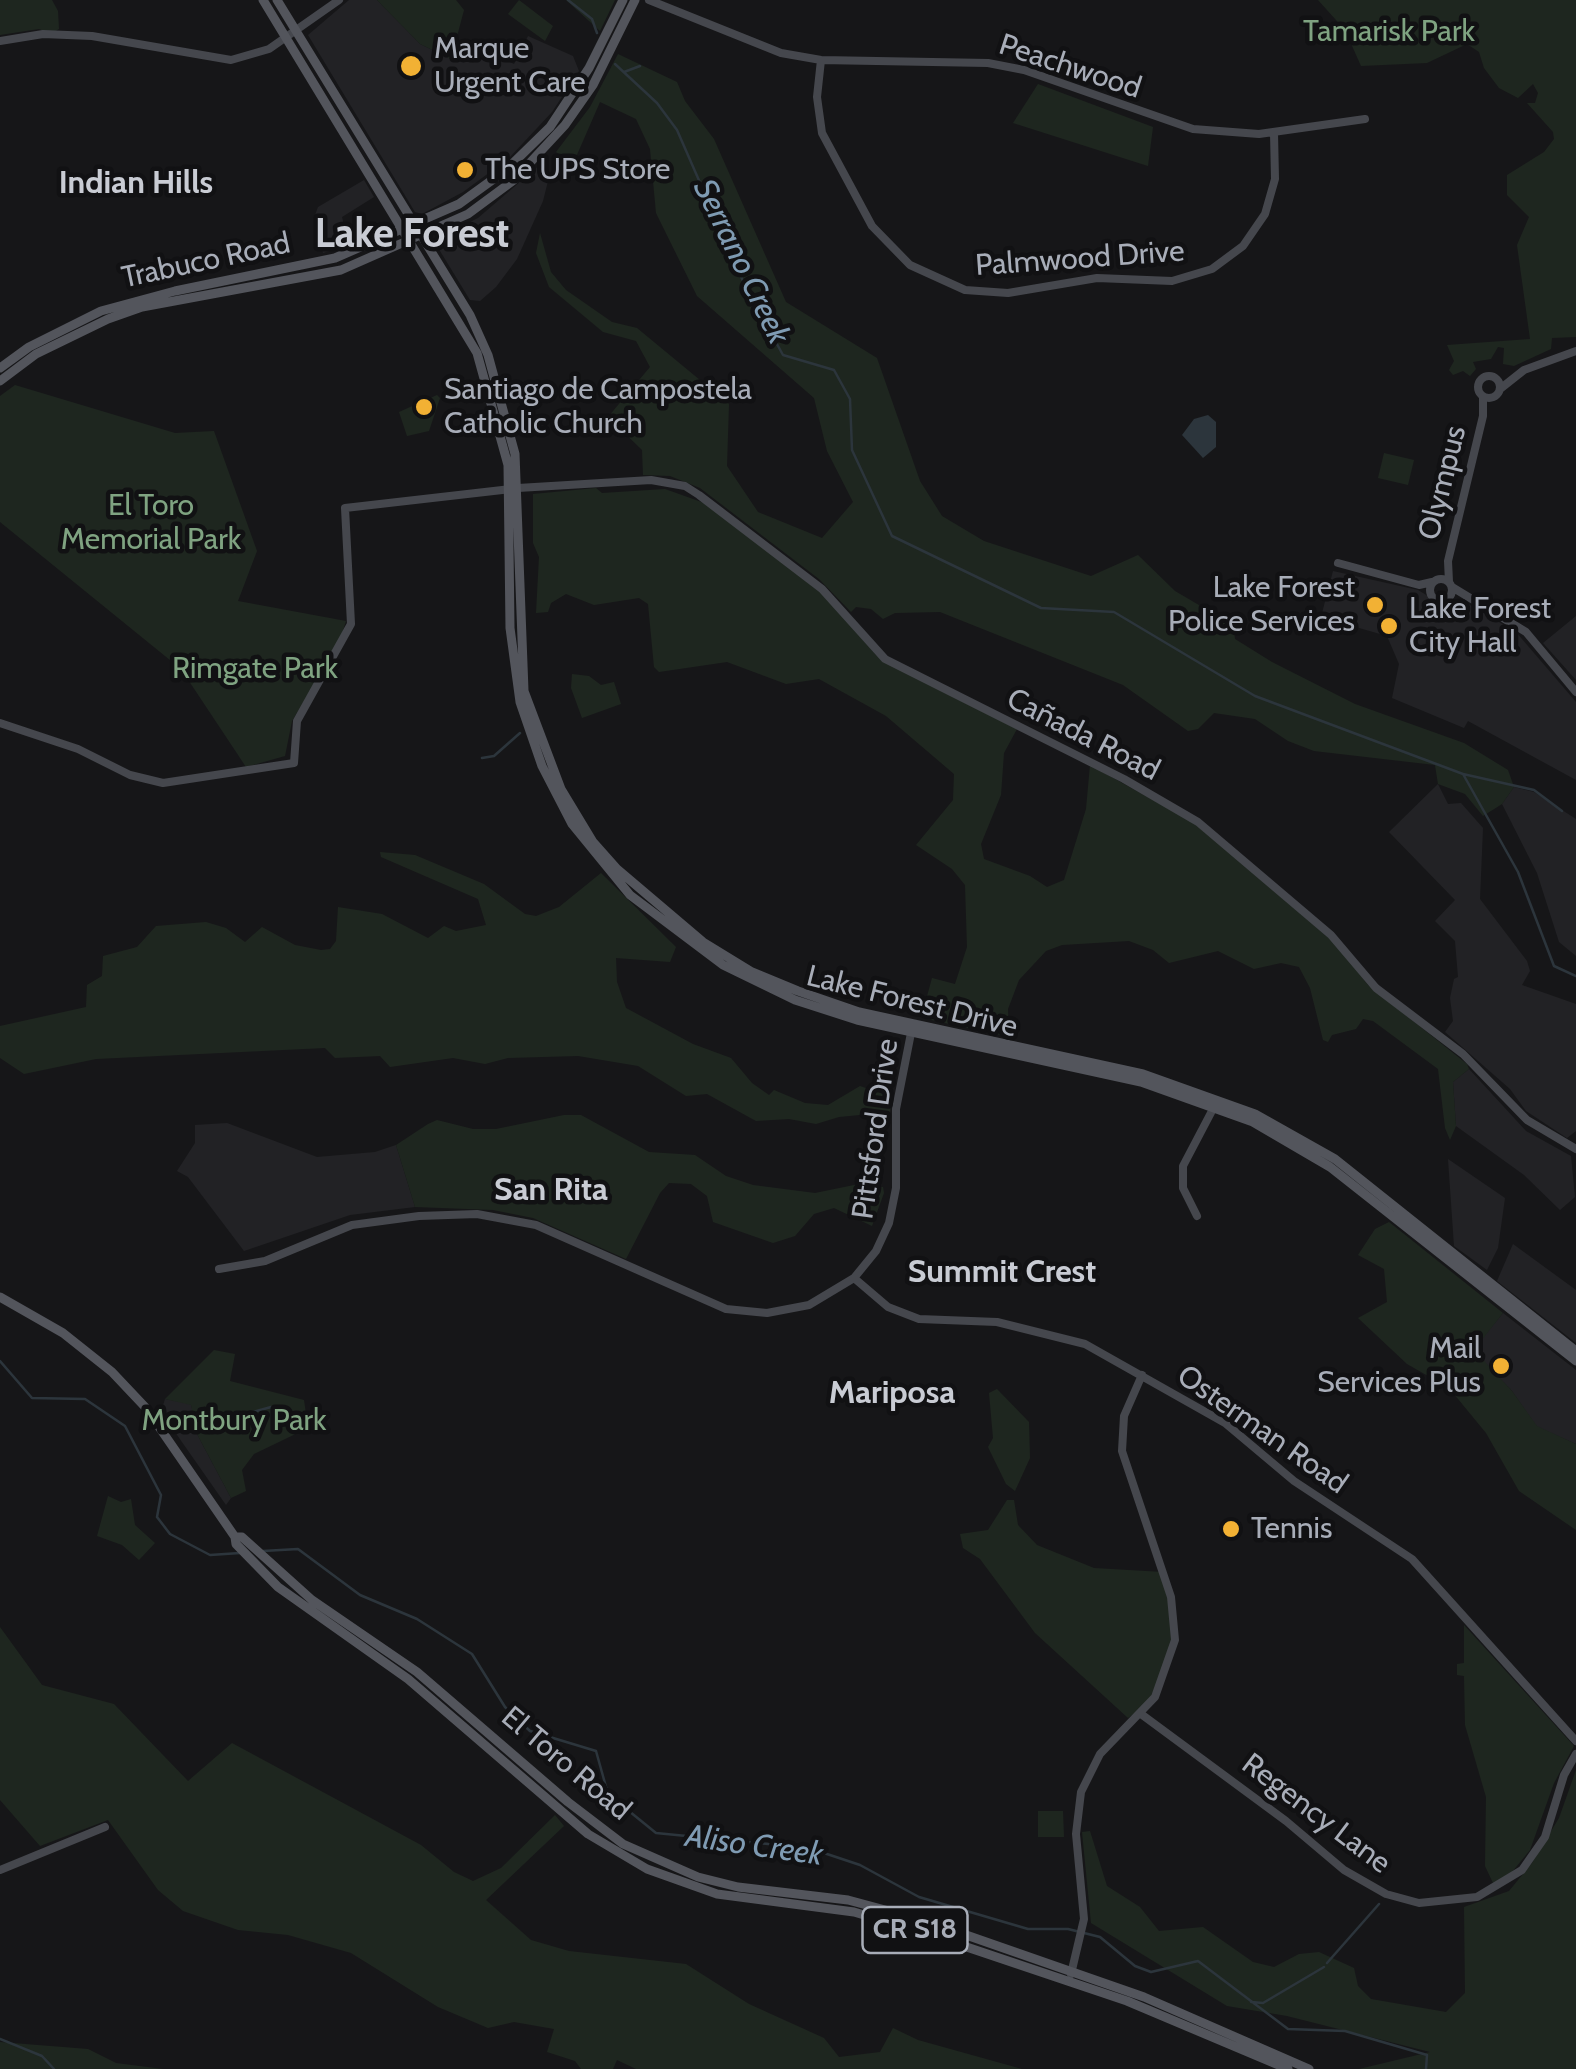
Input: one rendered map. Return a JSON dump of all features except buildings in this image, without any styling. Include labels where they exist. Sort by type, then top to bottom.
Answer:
[{"type":"main road","name":"Lake Forest Drive","points":[[263,0],[477,353],[506,448],[514,489],[510,628],[520,702],[542,766],[572,824],[630,895],[666,925],[748,980],[835,1013],[1143,1074],[1295,1135],[1335,1159],[1576,1351]]},
{"type":"main road","name":"Lake Forest Drive","points":[[277,0],[416,225],[488,355],[512,432],[524,691],[561,789],[593,842],[634,887],[703,942],[752,972],[837,1005],[912,1028]]},
{"type":"main road","name":"Trabuco Road","points":[[0,381],[7,367],[101,311],[335,258],[458,204],[532,147],[568,104],[624,0]]},
{"type":"main road","name":"Trabuco Road","points":[[7,367],[108,318],[341,270],[472,211],[514,180],[544,150],[587,94],[635,0]]},
{"type":"main road","points":[[544,150],[568,104]]},
{"type":"main road","points":[[514,180],[511,170],[532,147]]},
{"type":"main road","points":[[472,211],[506,170]]},
{"type":"main road","points":[[214,295],[220,288],[248,281],[254,274]]},
{"type":"main road","points":[[518,608],[510,628],[519,641]]},
{"type":"main road","name":"Lake Forest Drive","points":[[1216,1102],[1312,1156],[1576,1361]]},
{"type":"main road","points":[[1265,1129],[1295,1135],[1312,1156]]},
{"type":"main road","name":"El Toro Road","points":[[0,1297],[63,1333],[112,1372],[146,1408],[254,1564],[306,1609],[446,1710],[588,1834],[647,1869],[718,1894],[874,1917],[1071,1975],[1288,2069]]},
{"type":"main road","name":"El Toro Road","points":[[235,1540],[248,1542],[312,1600],[418,1672],[622,1844],[698,1877],[874,1906],[1254,2041],[1309,2069]]},
{"type":"street","points":[[0,41],[43,34],[92,36],[219,61],[251,57],[286,38],[339,0]]},
{"type":"street","name":"Peachwood","points":[[649,0],[769,49],[821,60],[988,63],[1024,70],[1192,129],[1274,133],[1364,119]]},
{"type":"street","name":"Palmwood Drive","points":[[821,60],[817,97],[822,133],[872,226],[910,265],[966,290],[1008,293],[1097,278],[1172,281],[1212,269],[1243,246],[1265,214],[1276,179],[1274,133]]},
{"type":"street","points":[[1492,394],[1478,381],[1576,351]]},
{"type":"street","points":[[0,352],[7,367]]},
{"type":"street","points":[[1492,394],[1524,370]]},
{"type":"street","points":[[1492,394],[1495,377]]},
{"type":"street","name":"Olympus","points":[[1435,581],[1448,560],[1483,416],[1492,394]]},
{"type":"street","name":"Cañada Road","points":[[0,723],[78,749],[130,775],[163,783],[294,762],[297,722],[351,624],[345,508],[514,489],[651,480],[686,486],[822,589],[886,658],[1124,779],[1198,822],[1331,935],[1376,988],[1463,1054],[1527,1120],[1576,1149]]},
{"type":"street","name":"Olympus","points":[[1448,560],[1449,598]]},
{"type":"street","points":[[1338,563],[1419,585],[1438,601],[1464,596]]},
{"type":"street","points":[[1430,594],[1435,581]]},
{"type":"street","points":[[1419,585],[1435,581],[1450,584],[1464,596],[1492,608],[1526,632],[1576,692]]},
{"type":"street","name":"Pittsford Drive","points":[[219,1269],[265,1261],[352,1225],[467,1214],[536,1225],[726,1309],[767,1312],[800,1308],[835,1292],[854,1278],[882,1241],[894,1205],[896,1109],[912,1028]]},
{"type":"street","points":[[1196,1216],[1183,1188],[1183,1166],[1216,1102]]},
{"type":"street","name":"Osterman Road","points":[[854,1278],[888,1307],[905,1315],[932,1321],[980,1320],[1050,1332],[1085,1344],[1225,1424],[1294,1481],[1412,1558],[1576,1742]]},
{"type":"street","points":[[1071,1975],[1084,1920],[1076,1834],[1079,1800],[1096,1760],[1141,1714],[1167,1673],[1176,1625],[1171,1597],[1122,1451],[1124,1416],[1142,1375]]},
{"type":"street","name":"Regency Lane","points":[[1141,1714],[1355,1878],[1386,1894],[1419,1902],[1477,1898],[1522,1870],[1545,1837],[1564,1775],[1576,1754]]},
{"type":"street","points":[[0,1870],[105,1827]]},
{"type":"shaded area","points":[[349,0],[377,0],[420,44],[451,59],[477,46],[514,64],[528,36],[573,56],[579,71],[552,112],[509,158],[463,192],[422,214],[415,212],[308,35]]},
{"type":"shaded area","points":[[542,163],[550,173],[543,201],[517,259],[480,301],[470,300],[437,246],[438,238],[478,218]]},
{"type":"shaded area","points":[[364,180],[374,197],[342,217],[349,245],[323,253],[314,218],[318,207]]},
{"type":"shaded area","points":[[1208,415],[1216,422],[1216,447],[1203,458],[1182,435],[1194,419]]},
{"type":"shaded area","points":[[1333,571],[1418,590],[1441,604],[1463,601],[1516,632],[1576,702],[1576,780],[1468,721],[1464,728],[1392,698],[1399,664],[1387,636],[1321,617]]},
{"type":"shaded area","points":[[1576,616],[1576,680],[1543,643]]},
{"type":"shaded area","points":[[1438,784],[1448,804],[1461,803],[1483,828],[1480,899],[1527,961],[1530,971],[1522,985],[1576,1004],[1576,1131],[1567,1138],[1526,1111],[1510,1089],[1445,1032],[1453,1021],[1450,998],[1454,979],[1458,977],[1455,941],[1435,921],[1455,900],[1389,832]]},
{"type":"shaded area","points":[[1514,787],[1534,792],[1576,819],[1576,956],[1559,942],[1537,873],[1502,804]]},
{"type":"shaded area","points":[[1469,1069],[1526,1131],[1571,1156],[1575,1197],[1560,1210],[1524,1175],[1456,1126],[1453,1082]]},
{"type":"shaded area","points":[[227,1123],[317,1157],[375,1152],[396,1145],[415,1207],[350,1215],[244,1251],[188,1177],[177,1171],[195,1143],[195,1125]]},
{"type":"shaded area","points":[[1448,1159],[1505,1198],[1498,1248],[1487,1270],[1454,1246]]},
{"type":"shaded area","points":[[1513,1244],[1576,1290],[1576,1343],[1497,1281]]},
{"type":"shaded area","points":[[1503,1313],[1576,1370],[1576,1444],[1537,1427],[1512,1391],[1473,1350]]},
{"type":"shaded area","points":[[165,1399],[191,1404],[198,1436],[231,1498],[226,1505],[161,1412]]},
{"type":"green space","points":[[0,0],[52,0],[58,11],[59,29],[51,34],[39,29],[0,35]]},
{"type":"green space","points":[[377,0],[456,0],[464,10],[451,59],[420,44]]},
{"type":"green space","points":[[519,0],[553,26],[545,41],[508,14]]},
{"type":"green space","points":[[566,0],[615,0],[600,31]]},
{"type":"green space","name":"Tamarisk Park","points":[[1318,0],[1576,0],[1576,337],[1552,338],[1551,349],[1514,366],[1503,364],[1504,348],[1498,347],[1491,359],[1473,362],[1476,369],[1470,376],[1463,371],[1453,375],[1449,370],[1454,361],[1447,345],[1530,339],[1517,245],[1529,217],[1507,195],[1507,175],[1544,152],[1554,139],[1553,132],[1527,103],[1535,103],[1538,93],[1533,84],[1518,98],[1499,88],[1484,68],[1479,52],[1467,44],[1427,63],[1361,66],[1345,30]]},
{"type":"green space","points":[[618,54],[677,82],[685,101],[714,139],[786,302],[877,358],[920,481],[942,516],[984,541],[1091,576],[1138,555],[1175,591],[1233,625],[1235,639],[1272,662],[1355,704],[1464,743],[1508,770],[1514,787],[1502,804],[1483,816],[1465,794],[1438,784],[1435,765],[1314,751],[1288,741],[1255,719],[1214,713],[1198,729],[1188,731],[1123,685],[940,612],[895,613],[883,619],[871,609],[856,607],[851,612],[819,579],[700,488],[670,476],[643,475],[642,450],[608,417],[650,367],[636,341],[603,332],[549,287],[536,253],[540,233],[551,272],[566,290],[612,322],[637,328],[729,404],[727,466],[758,512],[822,538],[853,502],[827,451],[814,398],[697,296],[656,213],[650,149],[636,119],[600,102],[573,164],[556,152],[590,107]]},
{"type":"green space","points":[[1038,84],[1153,127],[1148,166],[1013,123]]},
{"type":"green space","name":"El Toro Memorial Park","points":[[15,385],[175,433],[214,431],[257,551],[238,601],[346,621],[339,643],[292,721],[285,756],[246,767],[181,669],[0,522],[0,396]]},
{"type":"green space","points":[[437,395],[440,398],[429,431],[407,436],[399,412]]},
{"type":"green space","points":[[1384,453],[1414,460],[1408,485],[1378,478]]},
{"type":"green space","points":[[596,488],[602,493],[665,489],[707,504],[827,597],[876,655],[1017,729],[1004,753],[1001,795],[981,844],[984,859],[1030,876],[1047,887],[1064,880],[1086,809],[1090,765],[1194,823],[1336,944],[1368,985],[1467,1064],[1469,1069],[1453,1082],[1456,1126],[1450,1140],[1438,1069],[1373,1021],[1363,1019],[1356,1029],[1332,1035],[1328,1042],[1323,1040],[1310,988],[1299,967],[1281,963],[1254,969],[1218,951],[1169,963],[1153,950],[1129,941],[1062,945],[1046,951],[1019,980],[1008,1009],[1009,1037],[927,1019],[923,1011],[932,978],[955,984],[967,947],[965,885],[952,869],[916,845],[953,800],[954,774],[886,716],[819,679],[786,684],[727,662],[659,672],[654,667],[648,604],[639,598],[594,605],[566,594],[551,603],[548,612],[536,613],[539,557],[533,543],[533,494]]},
{"type":"green space","points":[[572,674],[589,676],[601,685],[614,682],[621,704],[582,718],[571,688]]},
{"type":"green space","points":[[380,852],[415,855],[484,884],[525,914],[536,916],[559,907],[601,873],[676,947],[670,962],[616,958],[617,982],[626,1008],[693,1044],[731,1058],[752,1083],[769,1095],[774,1090],[805,1103],[828,1105],[860,1086],[892,1097],[890,1112],[839,1117],[816,1124],[789,1119],[756,1121],[707,1094],[686,1096],[638,1066],[578,1056],[508,1058],[485,1064],[453,1058],[390,1067],[380,1056],[335,1058],[325,1048],[96,1059],[24,1074],[0,1058],[0,1026],[86,1007],[87,985],[102,976],[103,956],[137,947],[156,926],[206,922],[226,928],[245,942],[262,927],[295,945],[321,950],[330,949],[336,941],[338,907],[382,914],[428,938],[444,926],[456,931],[486,925],[478,899],[381,857]]},
{"type":"green space","points":[[581,1115],[649,1152],[695,1155],[726,1176],[753,1185],[815,1193],[854,1185],[883,1187],[884,1193],[872,1226],[834,1208],[814,1214],[795,1236],[773,1243],[713,1222],[707,1196],[691,1184],[669,1183],[626,1259],[533,1218],[493,1210],[415,1207],[396,1145],[428,1124],[437,1120],[473,1129],[496,1129]]},
{"type":"green space","points":[[1389,1222],[1503,1313],[1474,1350],[1512,1391],[1537,1426],[1576,1444],[1576,1530],[1519,1491],[1486,1433],[1449,1388],[1407,1364],[1358,1318],[1387,1302],[1384,1269],[1358,1255],[1375,1229]]},
{"type":"green space","name":"Montbury Park","points":[[214,1350],[235,1354],[230,1381],[304,1400],[308,1428],[254,1454],[242,1470],[246,1491],[231,1498],[198,1436],[191,1405],[165,1399]]},
{"type":"green space","points":[[997,1389],[1029,1422],[1030,1458],[1015,1491],[1006,1484],[988,1447],[993,1438],[989,1393]]},
{"type":"green space","points":[[108,1496],[121,1502],[131,1499],[135,1525],[155,1543],[139,1560],[122,1545],[97,1536]]},
{"type":"green space","points":[[1007,1500],[1014,1500],[1018,1525],[1037,1545],[1094,1568],[1163,1572],[1176,1623],[1170,1664],[1153,1700],[1128,1718],[1035,1633],[980,1559],[963,1548],[960,1534],[988,1530]]},
{"type":"green space","points":[[1464,1625],[1574,1746],[1554,1783],[1530,1850],[1512,1872],[1493,1883],[1485,1866],[1486,1797],[1465,1725],[1464,1676],[1457,1675],[1457,1664],[1464,1663]]},
{"type":"green space","points":[[0,1627],[42,1685],[114,1704],[188,1781],[232,1743],[421,1845],[454,1872],[473,1881],[501,1868],[555,1815],[564,1826],[486,1900],[531,1940],[569,1951],[686,1964],[749,2004],[824,2038],[839,2057],[880,2052],[893,2028],[918,2040],[1022,2069],[636,2069],[617,2060],[613,2069],[581,2069],[575,2061],[547,2052],[554,2029],[514,2022],[488,2028],[438,2007],[351,1953],[288,1935],[238,1930],[183,1911],[158,1890],[108,1820],[40,1846],[0,1800]]},
{"type":"green space","points":[[1576,1770],[1576,2069],[1359,2069],[1430,2052],[1287,2016],[1227,2006],[1091,1923],[1082,1832],[1090,1831],[1107,1886],[1140,1907],[1159,1931],[1203,1927],[1253,1962],[1274,1967],[1299,1954],[1319,1952],[1354,1968],[1358,1986],[1371,1999],[1446,2012],[1465,1993],[1464,1907],[1509,1891],[1532,1863],[1559,1818]]},
{"type":"green space","points":[[1038,1811],[1063,1811],[1064,1837],[1038,1837]]},
{"type":"green space","points":[[0,2042],[88,2049],[116,2063],[163,2069],[0,2069]]},
{"type":"waterway","name":"Serrano Creek","points":[[568,0],[592,19],[597,33]]},
{"type":"waterway","name":"Serrano Creek","points":[[615,64],[657,103],[677,130],[746,288],[783,355],[834,370],[850,399],[852,450],[892,536],[1041,608],[1114,612],[1255,696],[1463,774],[1518,872],[1554,966],[1576,976]]},
{"type":"waterway","points":[[624,72],[640,66]]},
{"type":"waterway","points":[[482,758],[494,756],[520,733]]},
{"type":"waterway","name":"Serrano Creek","points":[[1463,774],[1534,790],[1562,811]]},
{"type":"waterway","name":"Aliso Creek","points":[[0,1361],[32,1398],[85,1399],[125,1426],[161,1495],[157,1517],[170,1534],[210,1555],[240,1553]]},
{"type":"waterway","points":[[251,1418],[253,1412],[271,1407],[280,1425]]},
{"type":"waterway","name":"Aliso Creek","points":[[263,1551],[298,1549],[360,1595],[417,1619],[472,1654],[505,1707],[530,1731],[596,1751],[608,1794],[656,1833],[809,1848],[860,1865],[919,1897],[1028,1929],[1068,1929],[1100,1937],[1135,1966],[1151,1972],[1198,1961],[1288,2029],[1345,2031],[1427,2055],[1426,2069]]},
{"type":"waterway","points":[[1327,1963],[1379,1904]]},
{"type":"waterway","points":[[1251,2002],[1263,2003],[1324,1967]]},
{"type":"waterway","points":[[0,2039],[42,2056],[54,2069]]},
{"type":"place","name":"Marque Urgent Care","points":[[411,66]]},
{"type":"place","name":"The UPS Store","points":[[465,170]]},
{"type":"place","name":"Santiago de Campostela Catholic Church","points":[[424,407]]},
{"type":"place","name":"Lake Forest Police Services","points":[[1375,605]]},
{"type":"place","name":"Lake Forest City Hall","points":[[1389,626]]},
{"type":"place","name":"Mail Services Plus","points":[[1501,1366]]},
{"type":"place","name":"Tennis","points":[[1231,1529]]},
{"type":"district","name":"Indian Hills","points":[[136,184]]},
{"type":"district","name":"Lake Forest","points":[[412,235]]},
{"type":"district","name":"San Rita","points":[[551,1191]]},
{"type":"district","name":"Summit Crest","points":[[1002,1273]]},
{"type":"district","name":"Mariposa","points":[[892,1394]]},
{"type":"park label","name":"Rimgate Park","points":[[255,669]]}]
